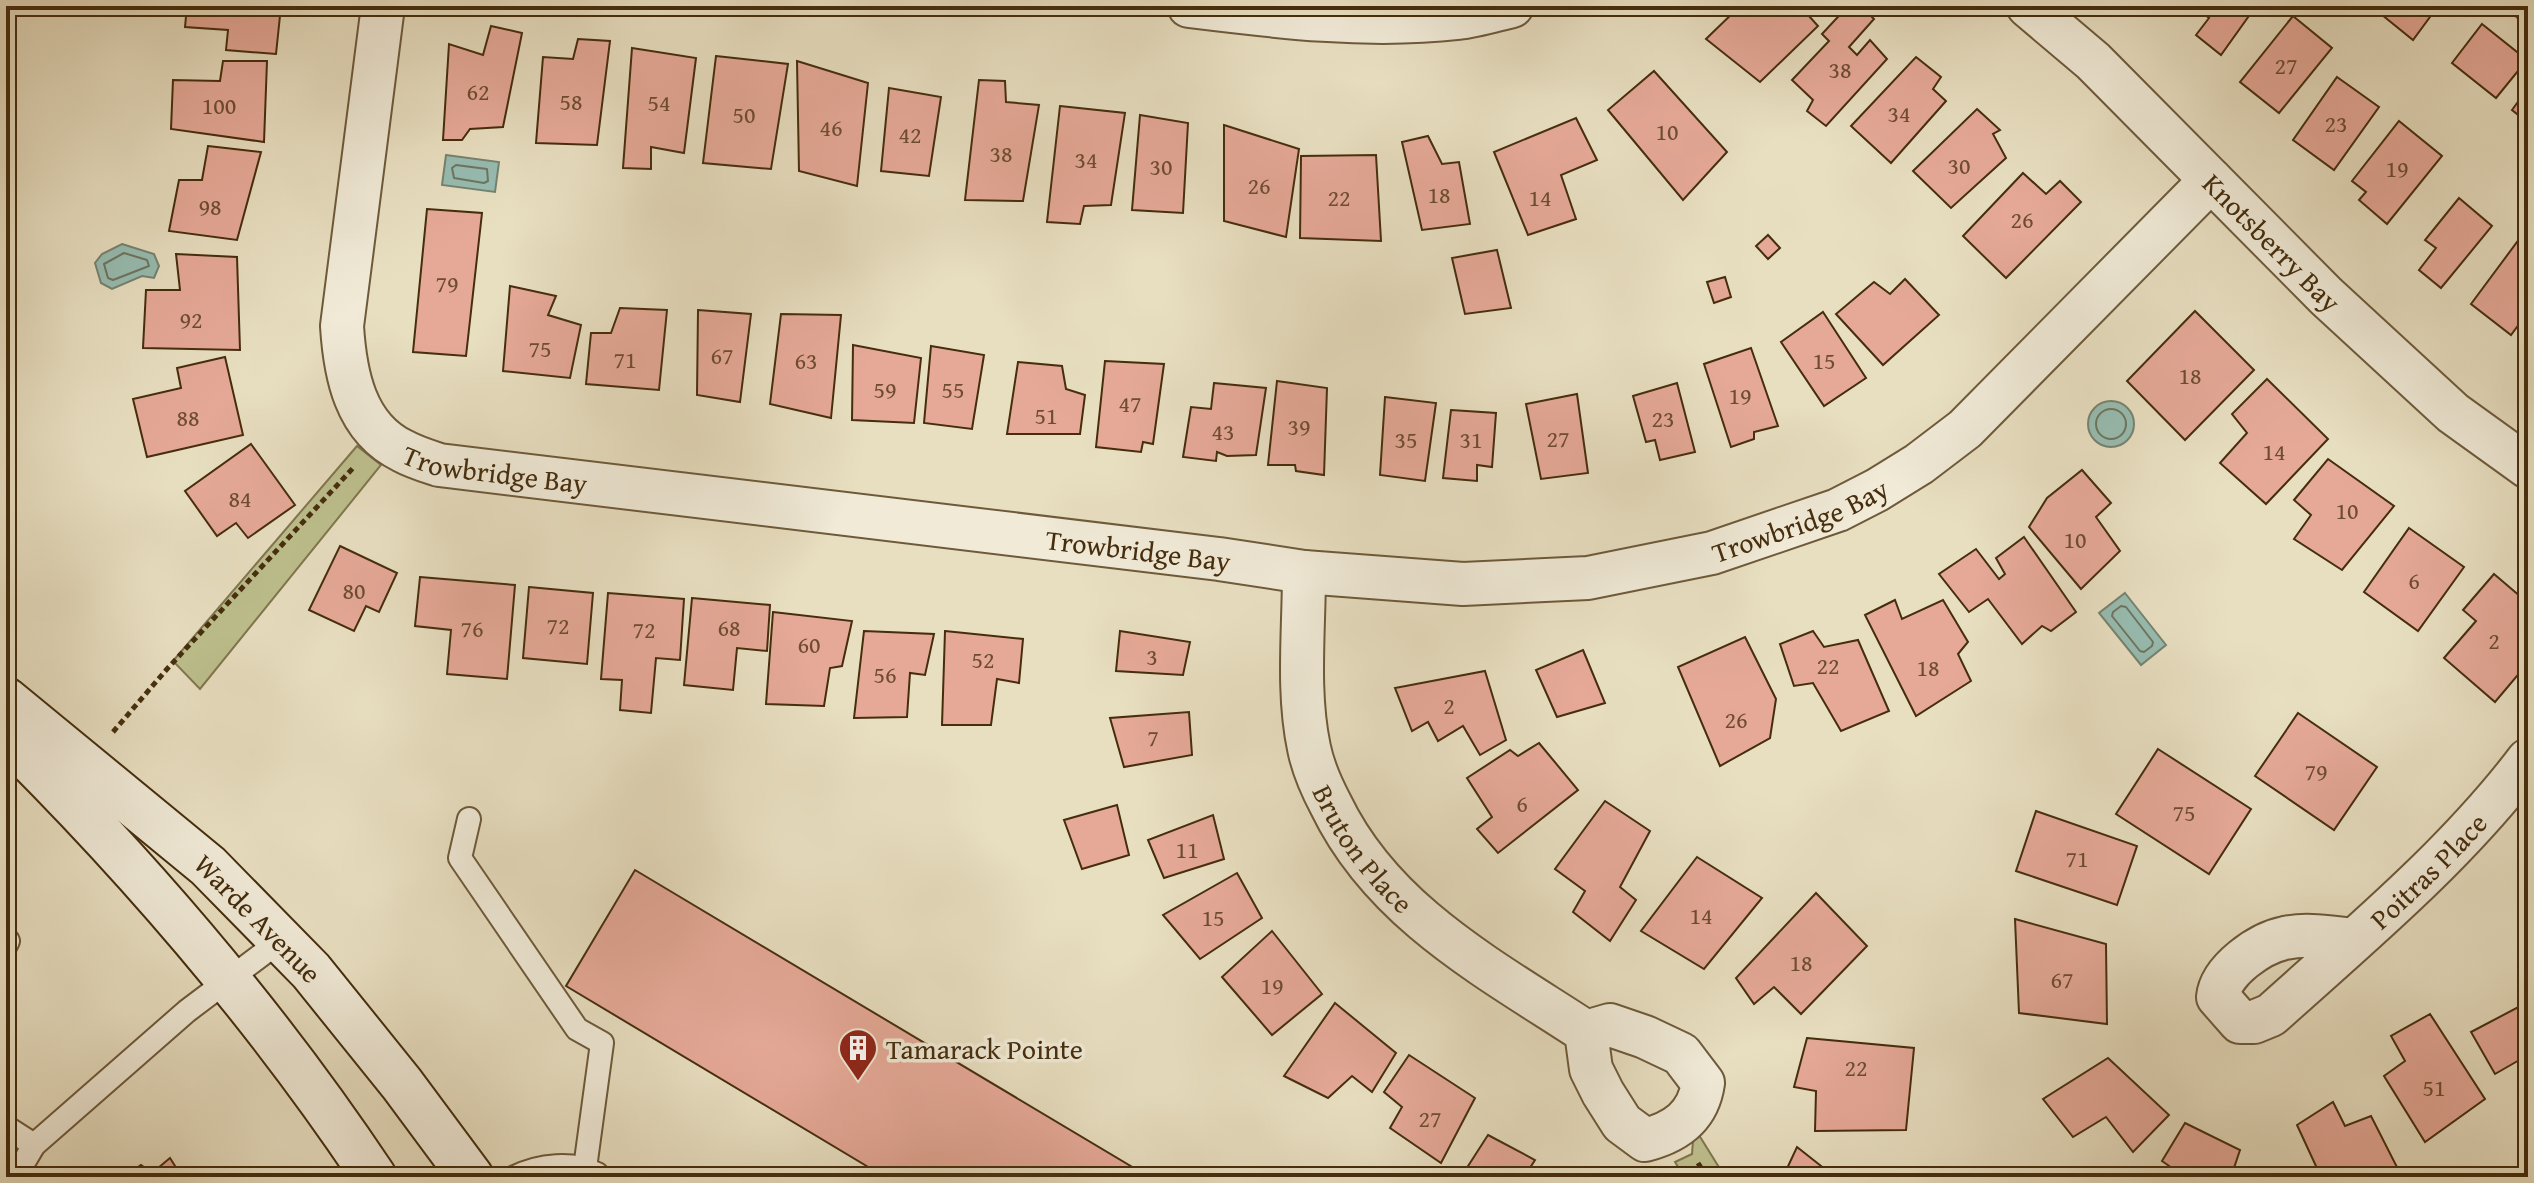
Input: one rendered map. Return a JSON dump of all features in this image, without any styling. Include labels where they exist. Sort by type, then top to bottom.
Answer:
[{"type":"main road","name":"Warde Avenue","points":[[6,700],[208,866],[311,971],[471,1177]]},
{"type":"main road","name":"Warde Avenue","points":[[6,736],[171,912],[228,980],[272,1033],[374,1177]]},
{"type":"street","name":"Trowbridge Bay","points":[[383,6],[342,326],[345,367],[358,404],[379,434],[402,451],[439,465],[1203,557],[1304,572],[1463,584],[1588,578],[1712,553],[1838,510],[1919,464],[1965,429],[2211,180]]},
{"type":"street","points":[[1189,6],[1328,21],[1387,22],[1462,18],[1512,6]]},
{"type":"street","name":"Knotsberry Bay","points":[[2028,6],[2093,61],[2326,296],[2453,413],[2528,467]]},
{"type":"street","name":"Bruton Place","points":[[1304,572],[1305,717],[1309,750],[1344,834],[1374,874],[1413,913],[1450,943],[1586,1032]]},
{"type":"street","name":"Poitras Place","points":[[2354,940],[2406,894],[2478,820],[2528,760]]},
{"type":"lane","points":[[2522,6],[2528,11]]},
{"type":"lane","points":[[469,819],[460,858],[577,1029],[602,1043],[592,1174],[535,1167],[515,1177]]},
{"type":"lane","points":[[15,1177],[34,1145],[187,1011],[280,941]]},
{"type":"lane","points":[[6,1127],[34,1145]]},
{"type":"path","points":[[167,669],[365,455],[379,434]]},
{"type":"green space","points":[[357,446],[381,465],[200,689],[173,661]]},
{"type":"green space","points":[[1694,1127],[1725,1177],[1684,1177],[1675,1162],[1692,1154]]},
{"type":"water","points":[[446,155],[499,162],[495,192],[442,185]]},
{"type":"water","points":[[122,244],[154,254],[159,266],[154,278],[142,276],[112,289],[101,283],[95,263],[102,254]]},
{"type":"water","points":[[2111,401],[2127,408],[2134,424],[2127,440],[2111,447],[2095,440],[2088,424],[2095,408]]},
{"type":"water","points":[[2125,593],[2166,645],[2141,665],[2099,613]]},
{"type":"building","points":[[187,6],[281,6],[276,54],[226,50],[228,30],[185,27]]},
{"type":"building","points":[[1740,6],[1800,6],[1818,26],[1760,82],[1706,39]]},
{"type":"building","points":[[1848,6],[1861,6],[1874,19],[1849,47],[1857,55],[1870,40],[1887,59],[1826,126],[1807,111],[1813,100],[1792,80],[1829,41],[1822,34]]},
{"type":"building","points":[[2256,6],[2221,55],[2196,35],[2209,18],[2197,8]]},
{"type":"building","points":[[2371,6],[2438,6],[2413,40]]},
{"type":"building","points":[[2293,16],[2332,48],[2279,113],[2240,82]]},
{"type":"building","points":[[2482,24],[2527,60],[2496,98],[2452,63]]},
{"type":"building","points":[[491,26],[522,33],[503,127],[470,129],[462,140],[443,140],[449,44],[483,55]]},
{"type":"building","points":[[578,39],[610,41],[597,145],[536,143],[543,57],[573,59]]},
{"type":"building","points":[[632,48],[696,58],[684,153],[651,147],[651,169],[623,168]]},
{"type":"building","points":[[716,56],[788,64],[771,169],[703,163]]},
{"type":"building","points":[[1916,57],[1941,77],[1933,89],[1946,101],[1891,163],[1851,126]]},
{"type":"building","points":[[223,61],[267,61],[264,142],[171,129],[173,80],[220,81]]},
{"type":"building","points":[[797,61],[868,83],[857,186],[799,171]]},
{"type":"building","points":[[1654,71],[1727,152],[1683,200],[1608,110]]},
{"type":"building","points":[[2337,77],[2379,107],[2334,170],[2293,140]]},
{"type":"building","points":[[979,80],[1005,81],[1006,102],[1039,105],[1023,201],[965,200]]},
{"type":"building","points":[[889,88],[941,97],[929,176],[881,171]]},
{"type":"building","points":[[2528,88],[2528,123],[2512,110]]},
{"type":"building","points":[[1060,106],[1125,113],[1111,205],[1084,206],[1080,224],[1047,222]]},
{"type":"building","points":[[1977,109],[2000,130],[1993,134],[2006,158],[1951,208],[1913,171]]},
{"type":"building","points":[[1140,115],[1188,123],[1183,213],[1132,210]]},
{"type":"building","points":[[1576,118],[1597,160],[1561,175],[1576,219],[1528,235],[1494,152]]},
{"type":"building","points":[[2399,121],[2442,156],[2387,224],[2359,200],[2366,192],[2352,181]]},
{"type":"building","points":[[1224,125],[1299,149],[1286,237],[1224,221]]},
{"type":"building","points":[[1428,136],[1442,164],[1459,162],[1470,224],[1422,230],[1402,142]]},
{"type":"building","points":[[208,146],[261,152],[237,240],[169,231],[179,180],[202,180]]},
{"type":"building","points":[[1376,155],[1381,241],[1300,238],[1301,156]]},
{"type":"building","points":[[2023,173],[2046,194],[2060,181],[2081,202],[2006,278],[1963,236]]},
{"type":"building","points":[[2459,198],[2492,226],[2441,288],[2419,270],[2436,248],[2425,240]]},
{"type":"building","points":[[427,209],[482,213],[466,356],[413,352]]},
{"type":"building","points":[[1768,235],[1780,248],[1768,259],[1756,246]]},
{"type":"building","points":[[2520,238],[2528,244],[2528,312],[2511,335],[2471,304]]},
{"type":"building","points":[[1497,250],[1511,308],[1465,314],[1452,258]]},
{"type":"building","points":[[176,254],[237,257],[240,350],[143,348],[146,290],[180,290]]},
{"type":"building","points":[[1725,277],[1731,297],[1714,303],[1707,282]]},
{"type":"building","points":[[1905,279],[1939,315],[1883,365],[1836,314],[1874,282],[1890,294]]},
{"type":"building","points":[[510,286],[556,296],[548,315],[581,325],[570,378],[503,371]]},
{"type":"building","points":[[620,308],[667,310],[659,390],[586,384],[591,333],[611,333]]},
{"type":"building","points":[[698,310],[751,314],[740,402],[697,395]]},
{"type":"building","points":[[2195,311],[2254,370],[2185,440],[2127,381]]},
{"type":"building","points":[[1823,312],[1866,378],[1824,406],[1781,342]]},
{"type":"building","points":[[781,314],[841,315],[831,418],[770,404]]},
{"type":"building","points":[[853,345],[921,358],[914,423],[852,420]]},
{"type":"building","points":[[931,346],[984,355],[972,429],[924,423]]},
{"type":"building","points":[[1751,348],[1778,426],[1754,432],[1754,439],[1731,447],[1704,364]]},
{"type":"building","points":[[225,357],[243,435],[147,457],[133,399],[181,388],[177,368]]},
{"type":"building","points":[[1105,361],[1164,364],[1153,444],[1143,442],[1141,452],[1096,447]]},
{"type":"building","points":[[1018,362],[1062,366],[1066,389],[1085,395],[1080,434],[1007,434]]},
{"type":"building","points":[[2267,379],[2328,439],[2266,504],[2220,463],[2247,433],[2232,414]]},
{"type":"building","points":[[1277,381],[1327,388],[1324,475],[1296,471],[1295,465],[1268,465]]},
{"type":"building","points":[[1214,383],[1266,388],[1256,455],[1227,456],[1217,452],[1216,461],[1183,457],[1191,407],[1211,409]]},
{"type":"building","points":[[1677,383],[1695,452],[1660,460],[1655,440],[1646,442],[1633,396]]},
{"type":"building","points":[[1577,394],[1588,473],[1541,479],[1526,404]]},
{"type":"building","points":[[1385,397],[1436,403],[1425,481],[1380,475]]},
{"type":"building","points":[[1451,410],[1496,413],[1492,467],[1477,465],[1477,481],[1443,478]]},
{"type":"building","points":[[251,444],[295,505],[248,538],[236,523],[217,536],[185,491]]},
{"type":"building","points":[[2328,459],[2394,506],[2342,570],[2294,539],[2311,515],[2294,500]]},
{"type":"building","points":[[2082,470],[2111,503],[2096,517],[2120,551],[2081,589],[2029,527],[2047,498]]},
{"type":"building","points":[[2409,528],[2464,567],[2418,631],[2364,592]]},
{"type":"building","points":[[2024,537],[2076,612],[2051,631],[2042,626],[2022,644],[1988,599],[1969,612],[1939,574],[1976,549],[1999,579],[2005,574],[1996,558]]},
{"type":"building","points":[[340,546],[397,573],[379,612],[366,606],[354,631],[309,610]]},
{"type":"building","points":[[2494,574],[2528,603],[2528,663],[2495,702],[2444,658],[2476,621],[2463,610]]},
{"type":"building","points":[[420,577],[515,585],[507,679],[447,674],[451,630],[415,626]]},
{"type":"building","points":[[529,587],[593,593],[587,664],[523,658]]},
{"type":"building","points":[[608,593],[684,599],[680,660],[656,658],[651,713],[620,710],[622,680],[601,679]]},
{"type":"building","points":[[692,598],[770,605],[767,651],[737,648],[733,690],[684,685]]},
{"type":"building","points":[[1895,600],[1902,619],[1943,600],[1968,642],[1958,654],[1971,681],[1916,716],[1865,615]]},
{"type":"building","points":[[773,612],[852,621],[842,666],[830,668],[824,706],[766,704]]},
{"type":"building","points":[[864,631],[934,634],[925,675],[910,673],[907,717],[854,718]]},
{"type":"building","points":[[945,631],[1023,639],[1019,683],[997,679],[991,725],[942,725]]},
{"type":"building","points":[[1120,631],[1190,642],[1183,675],[1116,671]]},
{"type":"building","points":[[1813,631],[1824,647],[1858,640],[1889,711],[1841,731],[1813,683],[1794,686],[1780,644]]},
{"type":"building","points":[[1745,637],[1776,699],[1770,738],[1720,766],[1678,667]]},
{"type":"building","points":[[1583,650],[1605,703],[1557,717],[1536,670]]},
{"type":"building","points":[[1485,671],[1506,740],[1480,755],[1463,726],[1438,741],[1428,722],[1412,731],[1395,688]]},
{"type":"building","points":[[1189,712],[1192,755],[1124,767],[1110,718]]},
{"type":"building","points":[[2298,713],[2377,767],[2334,830],[2255,776]]},
{"type":"building","points":[[1539,743],[1578,790],[1498,853],[1477,829],[1492,817],[1467,778],[1510,750],[1518,756]]},
{"type":"building","points":[[2158,749],[2251,809],[2209,874],[2116,814]]},
{"type":"building","points":[[1605,801],[1650,831],[1620,887],[1636,900],[1610,941],[1573,912],[1585,891],[1555,869]]},
{"type":"building","points":[[1117,805],[1129,855],[1082,869],[1064,820]]},
{"type":"building","points":[[2036,811],[2137,846],[2117,905],[2016,871]]},
{"type":"building","points":[[1213,815],[1224,859],[1164,878],[1148,840]]},
{"type":"building","points":[[1697,857],[1762,898],[1704,969],[1641,931]]},
{"type":"building","name":"Tamarack Pointe","points":[[635,870],[1149,1177],[885,1177],[566,986]]},
{"type":"building","points":[[1237,873],[1262,918],[1200,959],[1163,915]]},
{"type":"building","points":[[1816,893],[1867,946],[1801,1014],[1774,987],[1754,1004],[1736,978]]},
{"type":"building","points":[[2015,919],[2106,944],[2107,1024],[2019,1013]]},
{"type":"building","points":[[1272,931],[1322,994],[1272,1035],[1222,977]]},
{"type":"building","points":[[2528,1002],[2528,1055],[2495,1074],[2471,1032]]},
{"type":"building","points":[[1335,1003],[1396,1053],[1372,1092],[1352,1076],[1328,1098],[1284,1076]]},
{"type":"building","points":[[2430,1014],[2485,1099],[2425,1142],[2384,1076],[2405,1061],[2391,1036]]},
{"type":"building","points":[[1807,1038],[1914,1048],[1906,1130],[1815,1131],[1816,1091],[1794,1087]]},
{"type":"building","points":[[1409,1055],[1475,1098],[1441,1163],[1390,1128],[1402,1107],[1384,1092]]},
{"type":"building","points":[[2108,1058],[2169,1115],[2133,1152],[2106,1117],[2073,1137],[2043,1099]]},
{"type":"building","points":[[2333,1102],[2345,1126],[2371,1116],[2402,1177],[2321,1177],[2297,1125]]},
{"type":"building","points":[[2185,1123],[2240,1150],[2233,1171],[2240,1177],[2185,1177],[2162,1161]]},
{"type":"building","points":[[1488,1135],[1535,1160],[1524,1177],[1461,1177]]},
{"type":"building","points":[[1797,1147],[1835,1177],[1783,1177]]},
{"type":"building","points":[[170,1158],[182,1177],[123,1177],[141,1165],[152,1173]]},
{"type":"place","name":"Tamarack Pointe","points":[[858,1082]]}]
